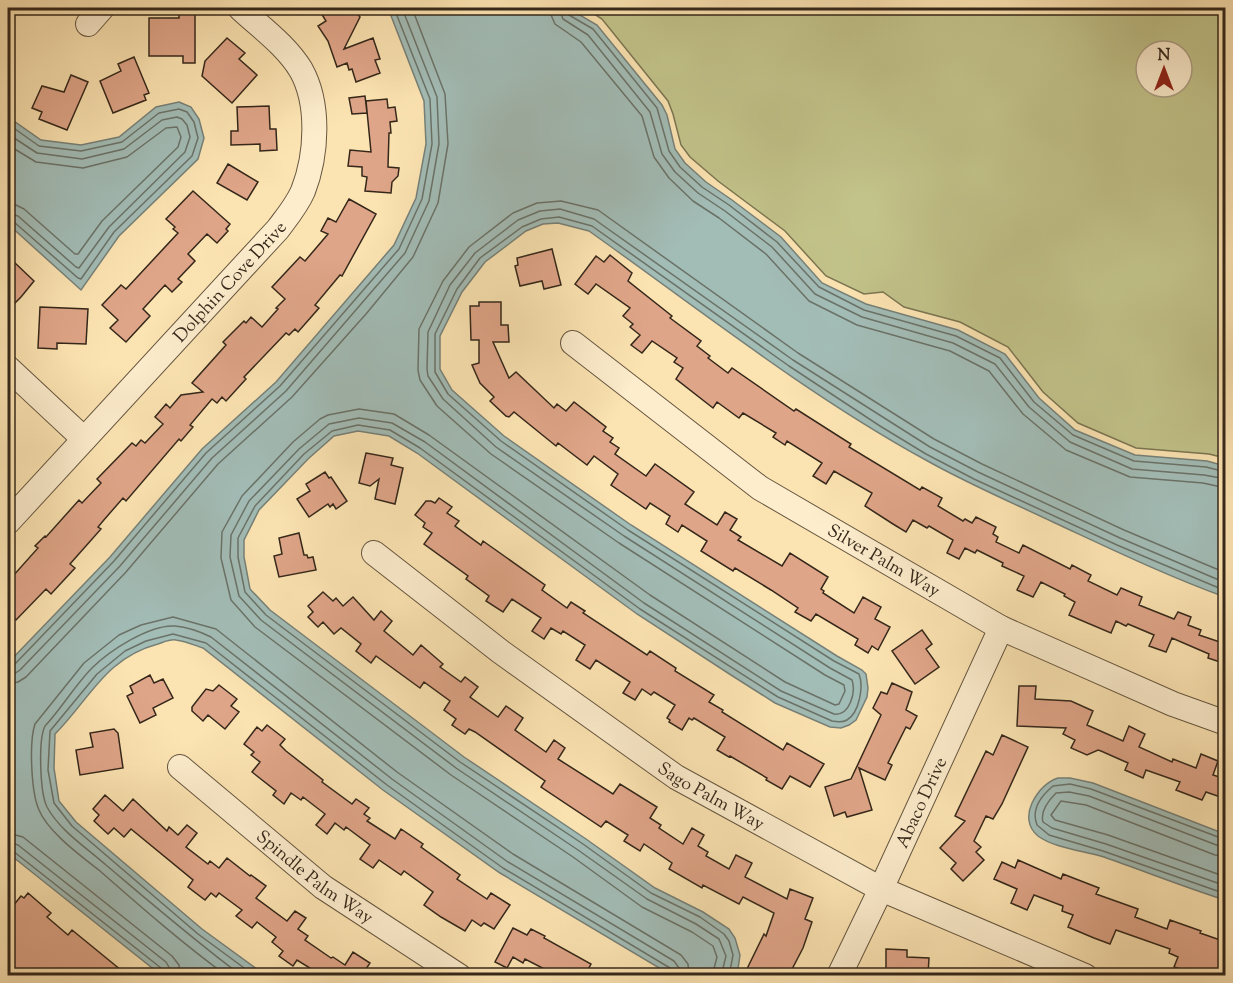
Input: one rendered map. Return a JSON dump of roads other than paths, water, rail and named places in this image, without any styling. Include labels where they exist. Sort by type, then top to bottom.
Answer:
[{"type":"street","name":"Dolphin Cove Drive","points":[[8,522],[278,229],[292,211],[303,191],[313,151],[314,118],[310,93],[302,71],[289,54],[240,8]]},
{"type":"street","name":"Silver Palm Way","points":[[573,343],[760,488],[1001,628],[1173,704],[1226,723]]},
{"type":"street","points":[[8,368],[84,439]]},
{"type":"street","name":"Sago Palm Way","points":[[374,553],[501,652],[676,777],[881,889],[1085,975]]},
{"type":"street","name":"Abaco Drive","points":[[838,975],[881,889],[1001,628]]},
{"type":"street","name":"Spindle Palm Way","points":[[180,767],[322,887],[459,975]]},
{"type":"water","points":[[388,8],[568,8],[597,25],[662,105],[667,115],[675,149],[685,163],[706,182],[781,237],[822,283],[866,304],[958,330],[1005,354],[1039,398],[1075,430],[1135,455],[1207,461],[1225,466],[1225,597],[1118,552],[972,484],[880,434],[795,379],[589,231],[558,223],[543,224],[526,231],[485,262],[462,292],[440,336],[440,369],[452,390],[504,436],[631,525],[862,670],[866,674],[867,697],[856,720],[841,728],[830,727],[775,703],[637,614],[417,453],[389,436],[358,431],[334,436],[308,459],[259,510],[244,540],[244,557],[250,589],[270,610],[464,757],[655,888],[703,912],[729,929],[735,938],[740,955],[738,969],[733,975],[671,975],[500,873],[383,790],[203,648],[179,641],[172,640],[140,650],[124,659],[111,669],[55,734],[54,768],[59,801],[76,822],[202,929],[265,975],[161,975],[8,853],[8,663],[110,557],[202,449],[276,382],[394,245],[416,198],[426,144],[424,101]]},
{"type":"water","points":[[179,102],[191,107],[199,119],[204,138],[198,159],[119,236],[81,290],[8,224],[8,117],[41,140],[81,145],[119,137],[156,107]]},
{"type":"water","points":[[1058,778],[1093,783],[1225,834],[1225,900],[1104,857],[1052,844],[1038,836],[1030,825],[1030,807],[1043,788]]}]
